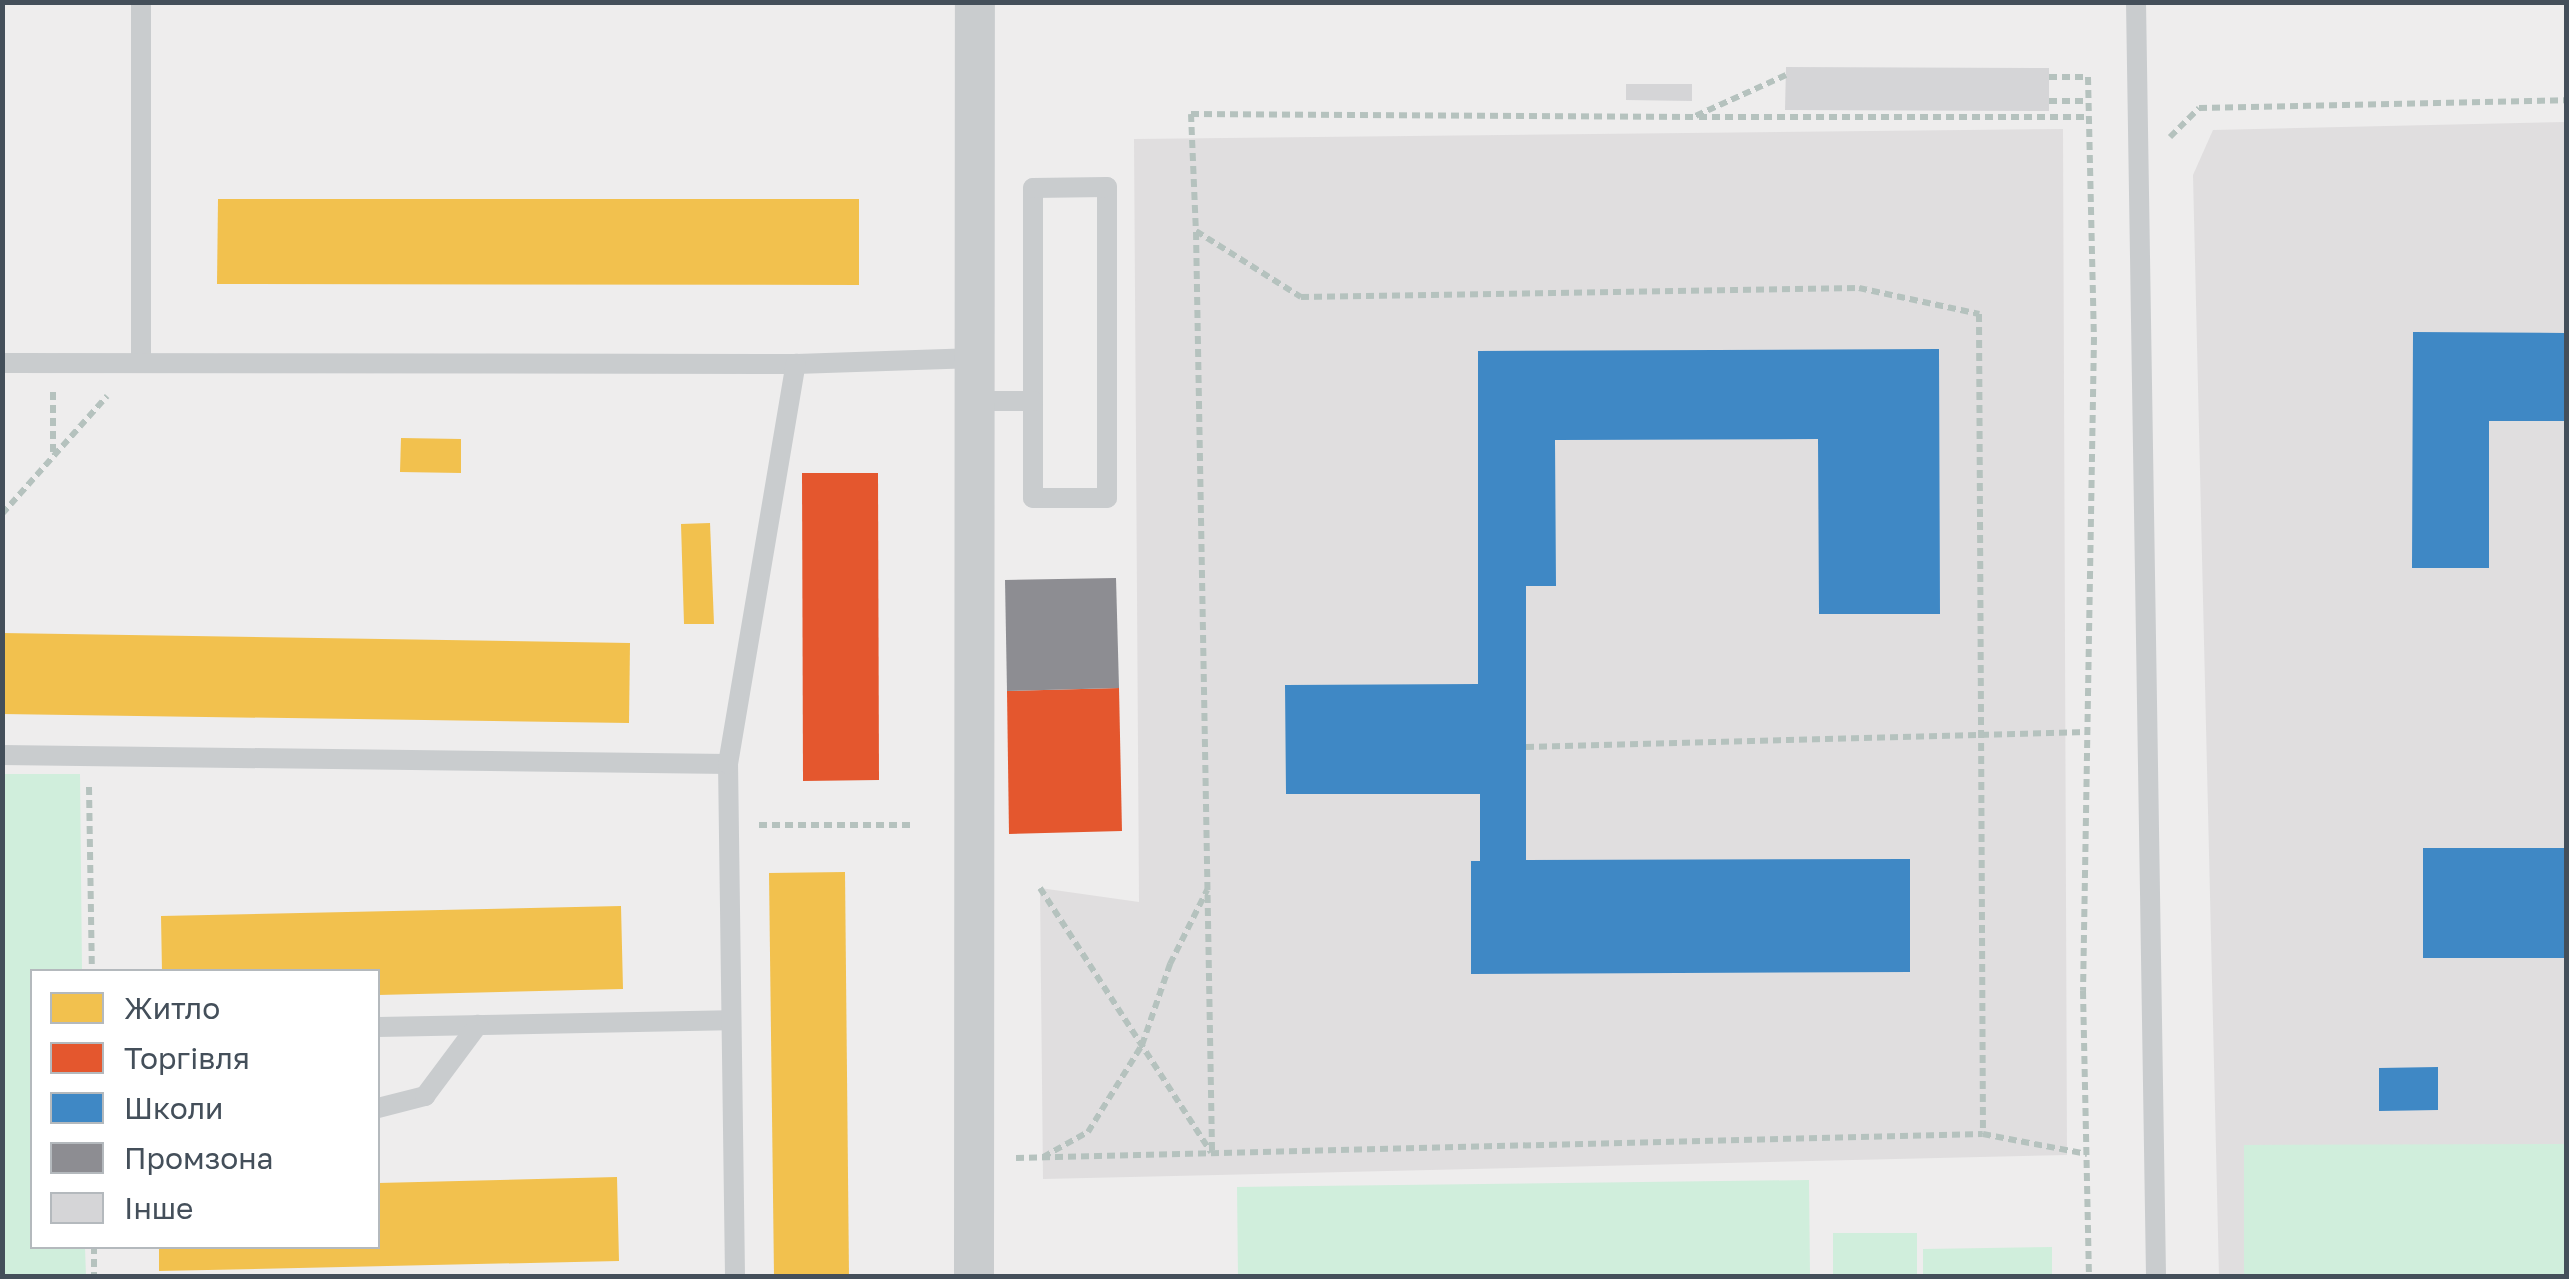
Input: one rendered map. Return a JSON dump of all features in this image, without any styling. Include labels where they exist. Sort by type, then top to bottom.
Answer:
[{"type":"street","points":[[974,1276],[978,1158],[975,2]]},
{"type":"lane","points":[[141,2],[141,358]]},
{"type":"lane","points":[[2136,2],[2156,1276]]},
{"type":"lane","points":[[1033,188],[1107,188],[1108,498],[1033,498],[1033,401],[1033,188]]},
{"type":"lane","points":[[2,363],[141,358],[796,364],[976,358]]},
{"type":"lane","points":[[734,1276],[728,764],[796,364]]},
{"type":"lane","points":[[977,401],[1033,401]]},
{"type":"lane","points":[[2,755],[728,764]]},
{"type":"lane","points":[[380,1027],[728,1020]]},
{"type":"lane","points":[[380,1107],[425,1096],[478,1025]]},
{"type":"path","points":[[1694,116],[1786,75]]},
{"type":"path","points":[[2049,76],[2088,77],[2094,338],[2088,732],[2089,1276]]},
{"type":"path","points":[[2170,158],[2170,138],[2199,108],[2566,100]]},
{"type":"path","points":[[2049,101],[2088,101]]},
{"type":"path","points":[[1212,1154],[1191,114],[2088,116]]},
{"type":"path","points":[[1196,231],[1301,296],[1859,288],[1978,314],[1983,1134]]},
{"type":"path","points":[[2,514],[141,358]]},
{"type":"path","points":[[53,361],[53,457]]},
{"type":"path","points":[[1526,746],[2088,732]]},
{"type":"path","points":[[88,756],[92,969]]},
{"type":"path","points":[[728,825],[911,826]]},
{"type":"path","points":[[1040,888],[1212,1154]]},
{"type":"path","points":[[1042,1158],[1088,1132],[1142,1045],[1170,964],[1208,889]]},
{"type":"path","points":[[978,1158],[1983,1134],[2086,1154]]},
{"type":"path","points":[[94,1249],[94,1276]]},
{"type":"shaded area","points":[[2566,122],[2566,1276],[2219,1276],[2193,175],[2213,130]]},
{"type":"shaded area","points":[[2063,129],[2067,1155],[1043,1179],[1040,888],[1139,902],[1134,139]]},
{"type":"green space","points":[[3,774],[80,774],[82,969],[30,969],[30,1249],[85,1249],[86,1276],[3,1276]]},
{"type":"green space","points":[[2566,1144],[2566,1276],[2244,1276],[2244,1145]]},
{"type":"green space","points":[[1809,1180],[1810,1276],[1238,1276],[1237,1187]]},
{"type":"green space","points":[[1833,1233],[1917,1233],[1917,1276],[1833,1276]]},
{"type":"green space","points":[[2052,1247],[2052,1276],[1923,1276],[1923,1249]]},
{"type":"building: Житло","points":[[218,199],[859,199],[859,285],[217,284]]},
{"type":"building: Житло","points":[[401,438],[461,439],[461,473],[400,472]]},
{"type":"building: Житло","points":[[710,523],[714,624],[684,624],[681,524]]},
{"type":"building: Житло","points":[[2,633],[630,643],[629,723],[2,714]]},
{"type":"building: Житло","points":[[845,872],[849,1276],[774,1276],[769,873]]},
{"type":"building: Житло","points":[[621,906],[623,989],[380,995],[380,969],[162,969],[161,916]]},
{"type":"building: Житло","points":[[617,1177],[619,1261],[159,1271],[159,1249],[380,1249],[380,1183]]},
{"type":"building: Торгівля","points":[[802,473],[878,473],[879,780],[803,781]]},
{"type":"building: Торгівля","points":[[1119,688],[1122,831],[1009,834],[1007,691]]},
{"type":"building: Школи","points":[[2413,332],[2566,333],[2566,421],[2489,421],[2489,568],[2412,568]]},
{"type":"building: Школи","points":[[1939,349],[1940,614],[1819,614],[1818,439],[1555,440],[1556,586],[1526,586],[1526,860],[1910,859],[1910,972],[1471,974],[1471,861],[1480,861],[1480,794],[1286,794],[1285,685],[1478,684],[1478,351]]},
{"type":"building: Школи","points":[[2423,848],[2566,848],[2566,958],[2423,958]]},
{"type":"building: Школи","points":[[2438,1067],[2438,1110],[2379,1111],[2379,1068]]},
{"type":"building: Промзона","points":[[1116,578],[1119,688],[1007,691],[1005,580]]},
{"type":"building: Інше","points":[[1786,67],[2049,68],[2049,111],[1785,110]]},
{"type":"building: Інше","points":[[1626,84],[1692,84],[1692,101],[1626,100]]}]
